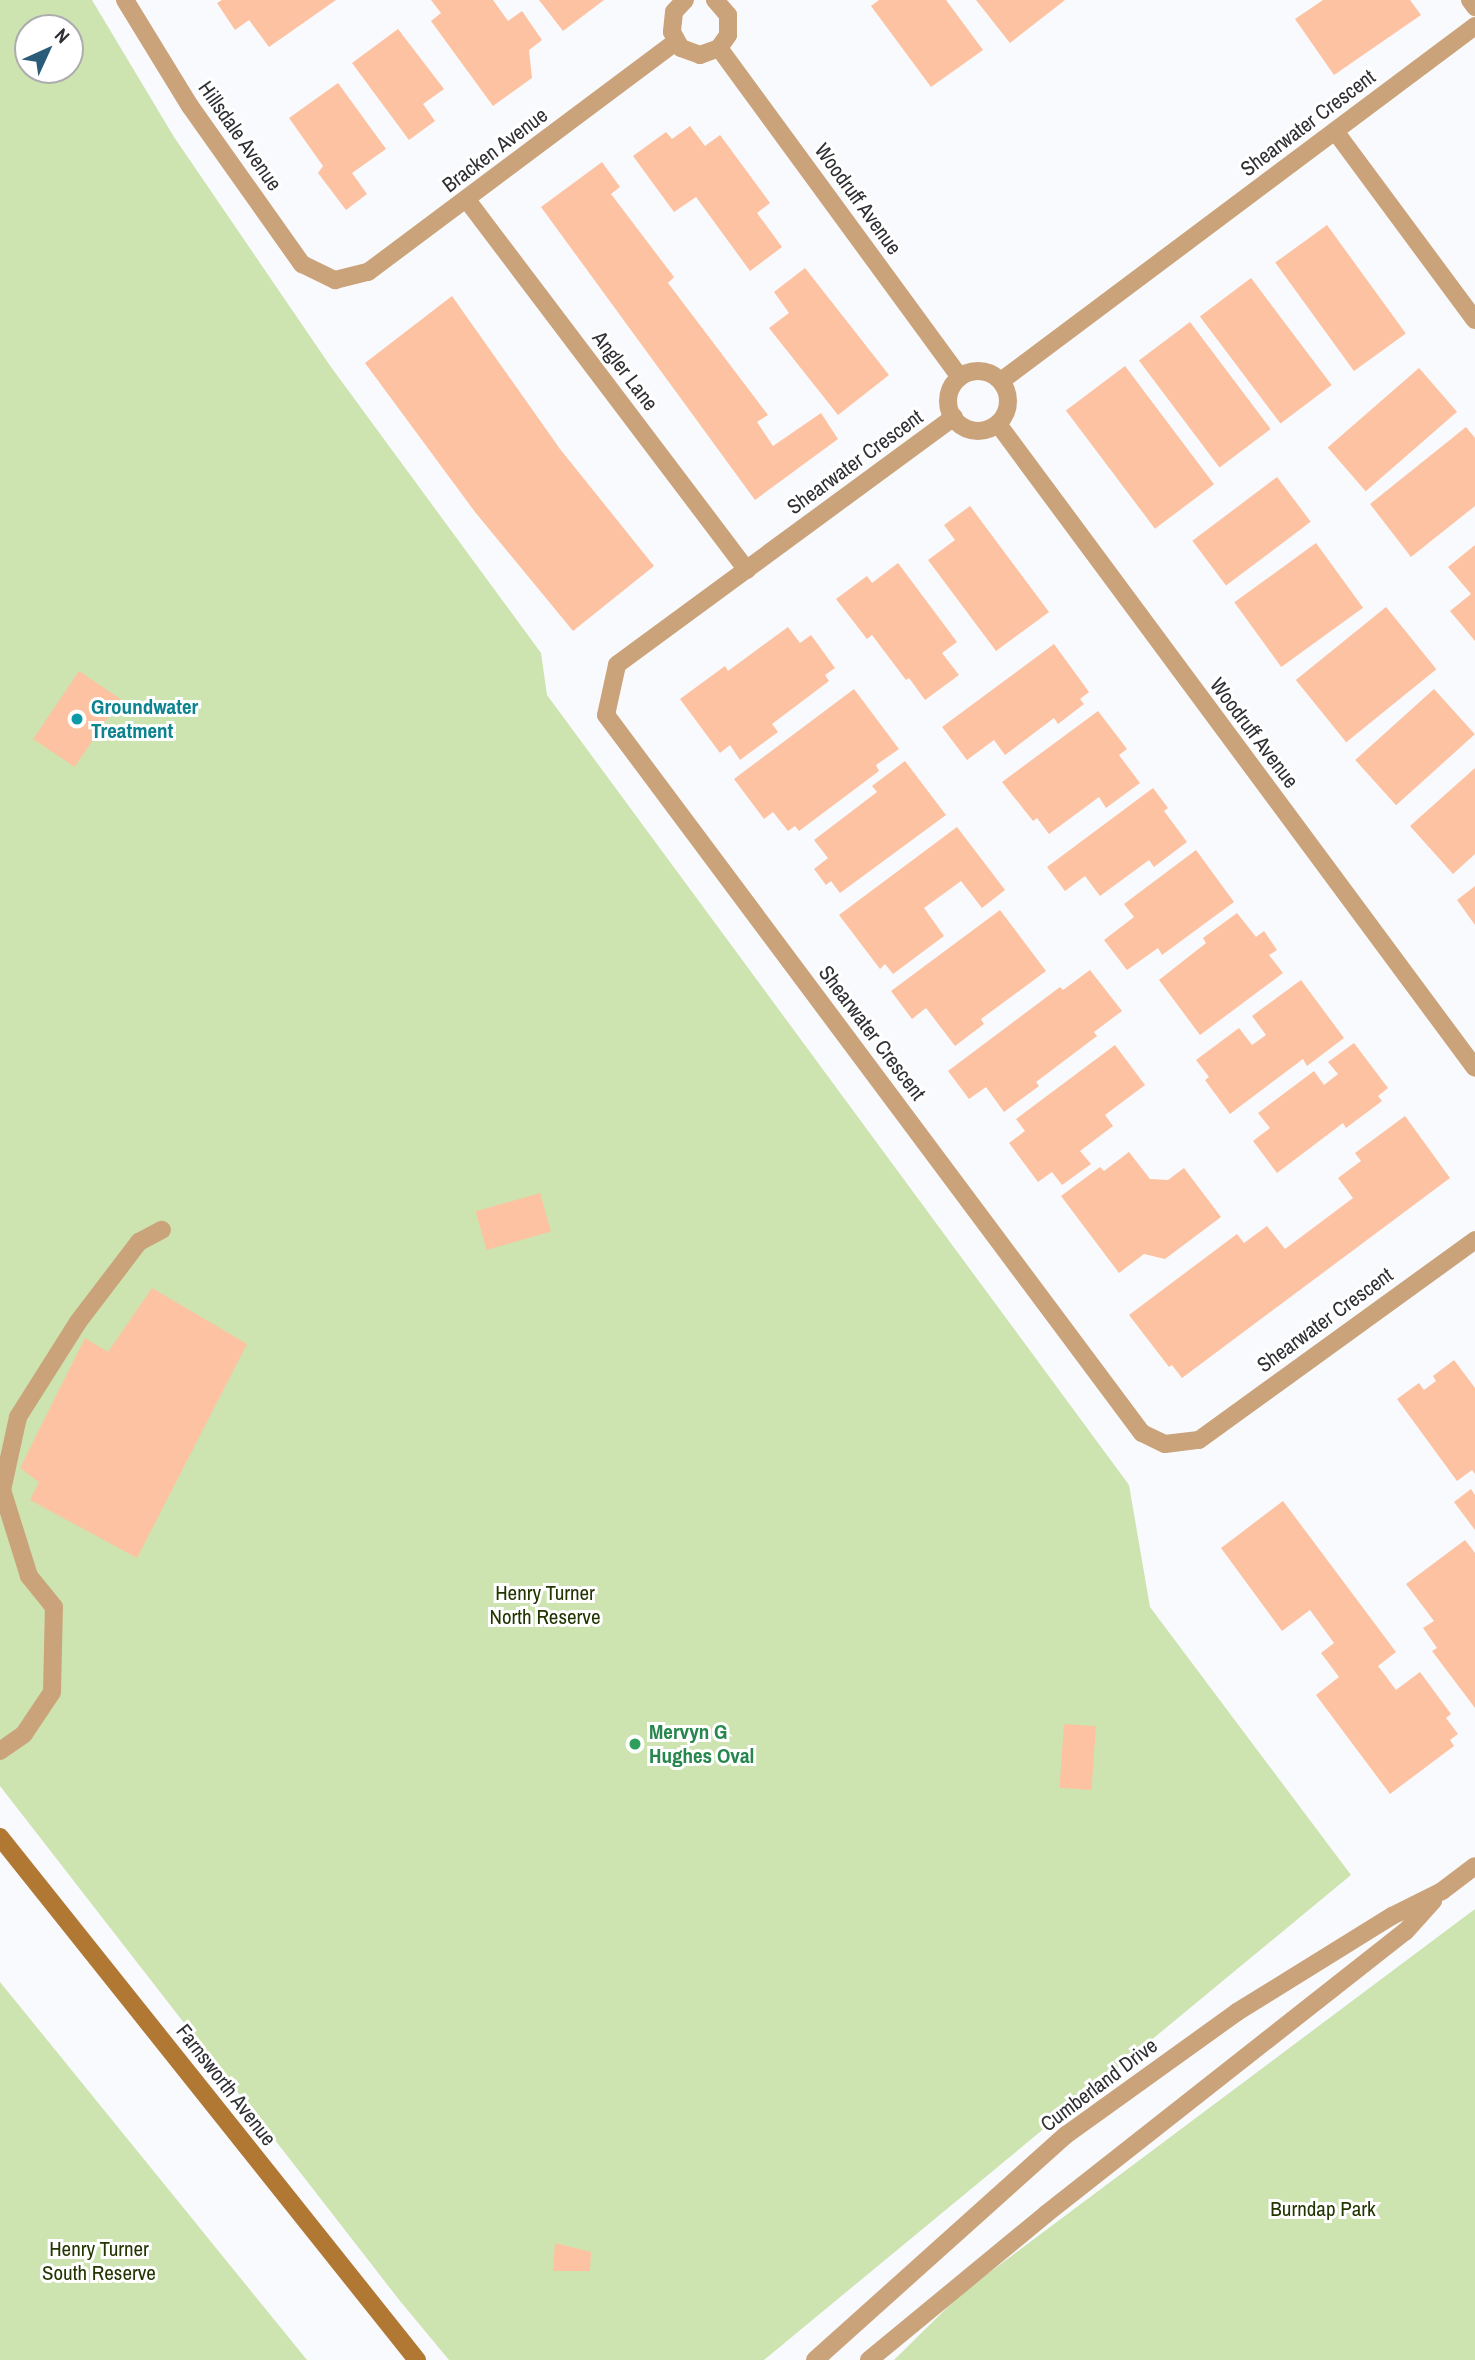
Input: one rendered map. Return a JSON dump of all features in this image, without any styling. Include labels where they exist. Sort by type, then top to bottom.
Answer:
[{"type":"main road","name":"Farnsworth Avenue","points":[[0,1837],[417,2360]]},
{"type":"street","name":"Hillsdale Avenue","points":[[125,0],[190,106],[302,264],[335,280]]},
{"type":"street","points":[[683,0],[671,22],[675,42],[690,53],[700,55],[719,48],[728,35],[730,25],[723,2]]},
{"type":"street","points":[[1470,0],[1475,7]]},
{"type":"street","name":"Shearwater Crescent","points":[[1001,381],[1475,26]]},
{"type":"street","name":"Bracken Avenue","points":[[335,280],[368,272],[675,42]]},
{"type":"street","name":"Woodruff Avenue","points":[[719,48],[960,377]]},
{"type":"street","points":[[1335,131],[1475,320]]},
{"type":"street","name":"Angler Lane","points":[[467,200],[747,570]]},
{"type":"street","points":[[980,371],[1001,381],[1008,400],[1007,410],[998,424],[978,431],[968,429],[954,417],[949,398],[960,377],[980,371]]},
{"type":"street","name":"Shearwater Crescent","points":[[954,417],[617,665],[606,715],[1142,1433],[1166,1444],[1199,1440],[1475,1240]]},
{"type":"street","name":"Woodruff Avenue","points":[[998,424],[1475,1068]]},
{"type":"street","points":[[0,1751],[24,1734],[52,1692],[54,1607],[29,1576],[2,1490],[18,1417],[78,1322],[139,1242],[162,1230]]},
{"type":"street","name":"Cumberland Drive","points":[[815,2360],[1066,2135],[1237,2012],[1392,1916],[1442,1891],[1475,1866]]},
{"type":"street","name":"Cumberland Drive","points":[[869,2360],[1036,2222],[1405,1932],[1442,1891]]},
{"type":"green space","name":"Henry Turner North Reserve","points":[[0,0],[92,0],[174,137],[331,367],[541,653],[547,695],[1129,1485],[1150,1607],[1351,1875],[764,2360],[449,2360],[400,2301],[0,1786]]},
{"type":"green space","name":"Burndap Park","points":[[1475,1909],[1475,2360],[894,2360],[962,2293]]},
{"type":"green space","name":"Henry Turner South Reserve","points":[[0,1982],[307,2360],[0,2360]]},
{"type":"building","points":[[222,0],[336,0],[269,47],[249,20],[235,30],[217,3]]},
{"type":"building","points":[[431,0],[493,0],[508,21],[522,11],[542,40],[529,50],[532,78],[493,106],[431,21],[441,13]]},
{"type":"building","points":[[539,0],[604,0],[563,31]]},
{"type":"building","points":[[879,0],[946,0],[983,50],[931,87],[871,6]]},
{"type":"building","points":[[976,0],[1065,0],[1010,43]]},
{"type":"building","points":[[1323,0],[1410,0],[1421,15],[1334,75],[1295,19]]},
{"type":"building","points":[[398,29],[444,89],[423,104],[435,121],[409,140],[352,63]]},
{"type":"building","points":[[338,83],[386,149],[352,173],[367,194],[346,210],[318,173],[323,166],[289,118]]},
{"type":"building","points":[[690,126],[705,146],[720,135],[770,203],[757,213],[782,247],[750,271],[696,197],[674,212],[633,156],[666,132],[672,139]]},
{"type":"building","points":[[602,162],[620,187],[611,194],[674,277],[668,283],[768,415],[757,422],[773,446],[821,413],[838,439],[755,500],[541,207]]},
{"type":"building","points":[[1327,225],[1406,333],[1354,371],[1275,263]]},
{"type":"building","points":[[805,268],[889,375],[838,415],[769,328],[789,313],[774,292]]},
{"type":"building","points":[[1251,278],[1332,385],[1281,424],[1200,317]]},
{"type":"building","points":[[452,296],[560,449],[654,566],[573,631],[475,512],[365,363]]},
{"type":"building","points":[[1190,322],[1271,429],[1220,468],[1139,361]]},
{"type":"building","points":[[1125,366],[1214,484],[1155,529],[1066,411]]},
{"type":"building","points":[[1419,368],[1457,412],[1366,491],[1328,447]]},
{"type":"building","points":[[1466,427],[1475,438],[1475,506],[1411,557],[1370,504]]},
{"type":"building","points":[[1277,477],[1311,522],[1226,586],[1192,541]]},
{"type":"building","points":[[970,506],[1049,612],[996,651],[928,560],[955,540],[944,525]]},
{"type":"building","points":[[1316,543],[1363,608],[1281,667],[1234,602]]},
{"type":"building","points":[[1475,545],[1475,641],[1450,611],[1471,594],[1448,567]]},
{"type":"building","points":[[898,563],[957,642],[942,653],[959,675],[925,700],[872,635],[867,639],[836,599],[867,576],[872,583]]},
{"type":"building","points":[[1386,607],[1436,669],[1346,742],[1296,680]]},
{"type":"building","points":[[788,627],[800,643],[811,635],[835,668],[825,675],[829,681],[772,724],[778,732],[740,760],[730,745],[720,753],[680,699],[725,666],[728,671]]},
{"type":"building","points":[[1054,644],[1089,692],[1080,699],[1084,704],[1058,724],[1054,718],[1005,755],[994,740],[967,760],[942,727]]},
{"type":"building","name":"Groundwater Treatment","points":[[79,671],[120,699],[75,767],[33,739]]},
{"type":"building","points":[[854,689],[899,749],[876,765],[879,771],[799,831],[795,826],[788,831],[773,812],[764,819],[734,779]]},
{"type":"building","points":[[1434,689],[1475,734],[1396,805],[1355,760]]},
{"type":"building","points":[[1098,711],[1127,749],[1119,755],[1140,783],[1106,808],[1099,797],[1049,834],[1037,818],[1033,821],[1002,782]]},
{"type":"building","points":[[905,761],[946,815],[840,893],[831,881],[826,885],[814,869],[828,858],[814,840],[877,792],[872,786]]},
{"type":"building","points":[[1475,768],[1475,854],[1453,874],[1410,826]]},
{"type":"building","points":[[1153,788],[1168,808],[1164,811],[1187,842],[1154,867],[1149,860],[1100,896],[1085,876],[1065,891],[1047,867]]},
{"type":"building","points":[[957,827],[1005,890],[982,908],[961,881],[924,908],[944,936],[893,974],[885,964],[880,969],[839,915]]},
{"type":"building","points":[[1196,850],[1234,902],[1162,955],[1158,948],[1127,970],[1104,940],[1134,917],[1124,904]]},
{"type":"building","points":[[1475,886],[1475,925],[1457,900]]},
{"type":"building","points":[[1000,910],[1046,971],[981,1019],[984,1024],[955,1046],[926,1008],[912,1019],[891,991]]},
{"type":"building","points":[[1237,913],[1256,937],[1264,931],[1277,950],[1269,955],[1283,973],[1200,1035],[1159,980],[1206,943],[1203,938]]},
{"type":"building","points":[[1090,970],[1122,1011],[1094,1032],[1097,1036],[1036,1082],[1039,1086],[1004,1112],[986,1087],[969,1099],[948,1071],[1060,987],[1063,990]]},
{"type":"building","points":[[1301,980],[1344,1038],[1307,1066],[1303,1059],[1230,1114],[1205,1080],[1209,1077],[1196,1060],[1239,1028],[1252,1045],[1266,1035],[1252,1016]]},
{"type":"building","points":[[1354,1043],[1388,1088],[1378,1096],[1382,1101],[1346,1128],[1343,1123],[1277,1173],[1253,1141],[1270,1128],[1258,1113],[1314,1071],[1324,1085],[1338,1074],[1328,1062]]},
{"type":"building","points":[[1115,1045],[1145,1085],[1105,1115],[1113,1126],[1080,1151],[1091,1164],[1062,1185],[1052,1172],[1038,1182],[1009,1143],[1025,1131],[1016,1119]]},
{"type":"building","points":[[1405,1116],[1450,1178],[1182,1378],[1172,1365],[1169,1367],[1129,1315],[1237,1234],[1244,1243],[1267,1226],[1285,1249],[1353,1198],[1338,1178],[1361,1161],[1355,1153]]},
{"type":"building","points":[[1129,1152],[1150,1179],[1168,1180],[1184,1168],[1221,1217],[1165,1259],[1144,1254],[1119,1273],[1061,1196],[1100,1167],[1104,1171]]},
{"type":"building","points":[[540,1193],[551,1231],[487,1250],[476,1211]]},
{"type":"building","points":[[152,1288],[247,1344],[137,1558],[30,1500],[39,1482],[20,1468],[85,1338],[108,1352]]},
{"type":"building","points":[[1454,1360],[1475,1388],[1475,1474],[1472,1470],[1457,1481],[1397,1399],[1419,1383],[1424,1390],[1436,1381],[1433,1376]]},
{"type":"building","points":[[1471,1489],[1475,1495],[1475,1530],[1454,1502]]},
{"type":"building","points":[[1283,1501],[1396,1652],[1378,1666],[1396,1690],[1420,1672],[1451,1714],[1446,1718],[1458,1734],[1450,1740],[1454,1746],[1390,1794],[1316,1695],[1339,1677],[1321,1653],[1334,1643],[1310,1610],[1282,1631],[1221,1548]]},
{"type":"building","points":[[1465,1540],[1475,1553],[1475,1708],[1432,1651],[1437,1648],[1423,1628],[1434,1621],[1406,1584]]},
{"type":"building","points":[[1064,1724],[1096,1726],[1091,1790],[1060,1788]]},
{"type":"building","points":[[555,2243],[591,2252],[590,2271],[553,2271]]},
{"type":"place","name":"Groundwater Treatment","points":[[77,719]]},
{"type":"place","name":"Mervyn G Hughes Oval","points":[[635,1744]]}]
